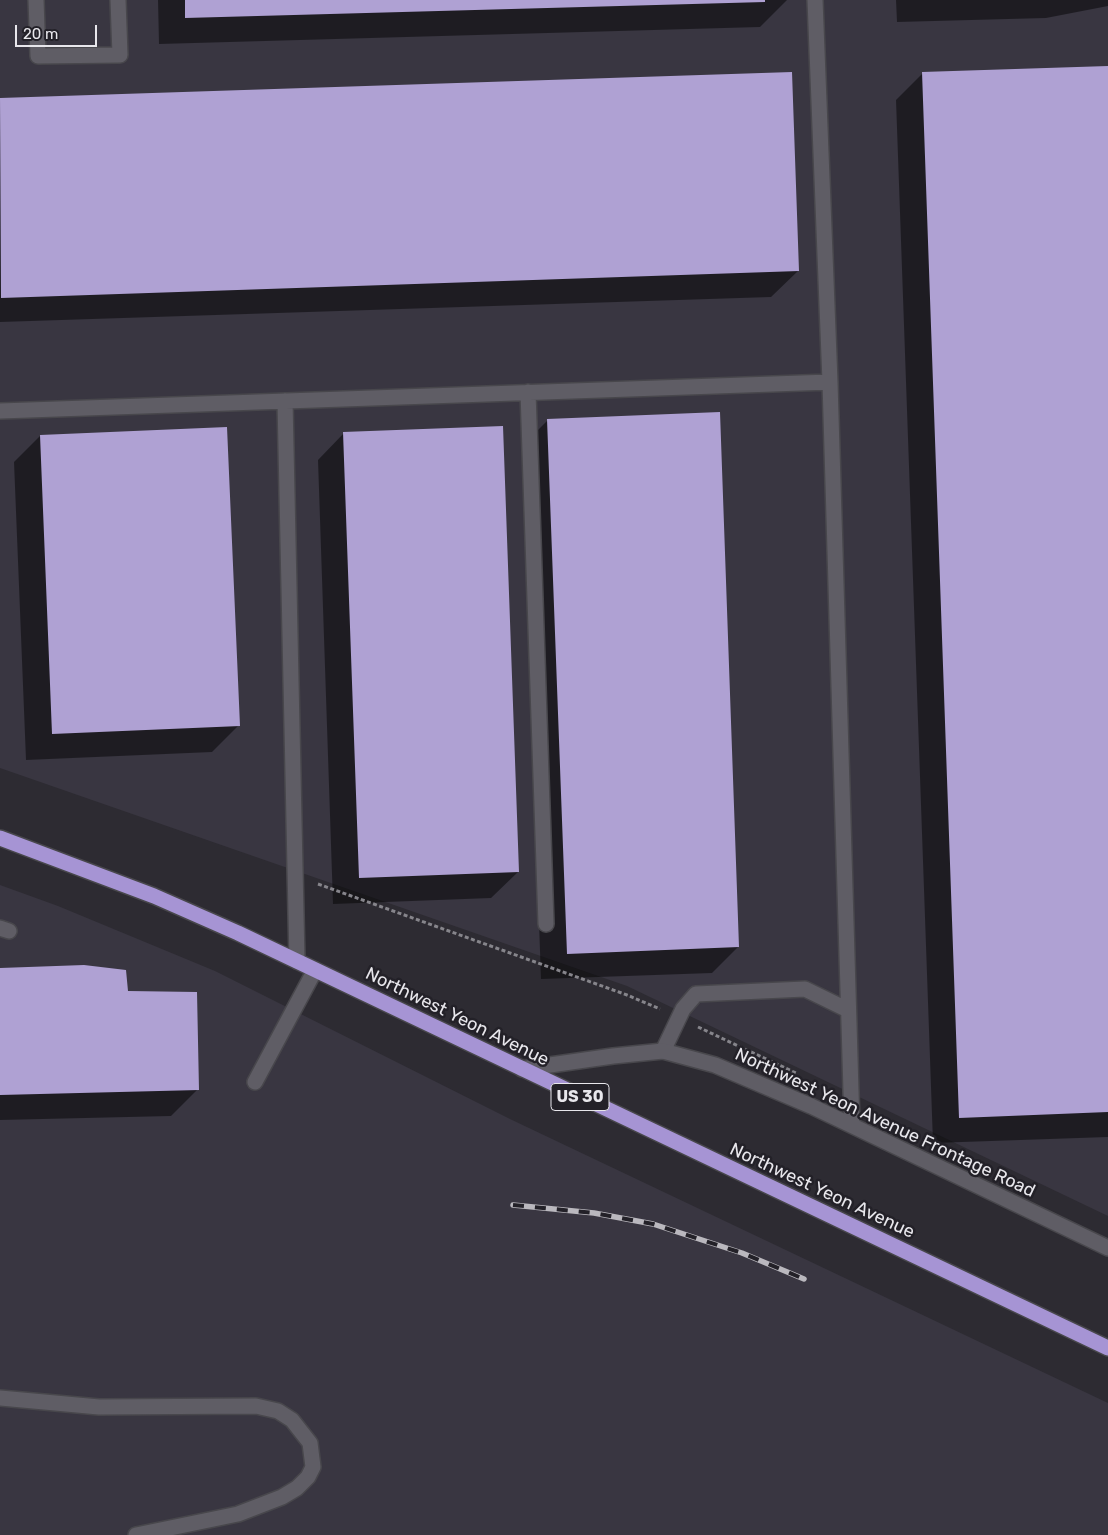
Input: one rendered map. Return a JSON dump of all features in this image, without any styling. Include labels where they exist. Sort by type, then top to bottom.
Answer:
[{"type":"highway","name":"Northwest Yeon Avenue","points":[[0,838],[154,896],[297,961],[1108,1348]]},
{"type":"street","points":[[36,0],[38,56],[120,55],[118,0]]},
{"type":"street","points":[[815,0],[830,382],[852,1126]]},
{"type":"street","points":[[0,410],[830,382]]},
{"type":"street","points":[[528,392],[546,924]]},
{"type":"street","points":[[285,400],[297,961]]},
{"type":"street","points":[[255,1082],[315,970]]},
{"type":"street","points":[[663,1051],[683,1009],[696,994],[805,989],[848,1010]]},
{"type":"street","name":"Northwest Yeon Avenue Frontage Road","points":[[522,1069],[663,1051],[716,1065],[852,1126],[1108,1248]]},
{"type":"street","points":[[0,1398],[99,1407],[256,1406],[278,1411],[292,1420],[310,1443],[313,1467],[308,1477],[297,1488],[282,1498],[238,1514],[136,1535]]},
{"type":"shaded area","points":[[0,0],[1108,0],[1108,1216],[627,986],[0,768]]},
{"type":"shaded area","points":[[0,885],[58,906],[215,971],[510,1119],[1108,1403],[1108,1535],[0,1535]]},
{"type":"building","points":[[185,0],[765,0],[765,2],[185,18]]},
{"type":"building","points":[[1108,66],[1108,1112],[959,1118],[922,72]]},
{"type":"building","points":[[792,72],[799,271],[1,298],[0,98]]},
{"type":"building","points":[[720,412],[739,947],[567,954],[547,419]]},
{"type":"building","points":[[503,426],[519,872],[359,878],[343,432]]},
{"type":"building","points":[[227,427],[240,726],[52,734],[40,435]]},
{"type":"building","points":[[84,965],[126,970],[128,991],[197,992],[199,1090],[0,1095],[0,968]]},
{"type":"railway","points":[[513,1205],[594,1213],[653,1224],[742,1253],[804,1279]]}]
